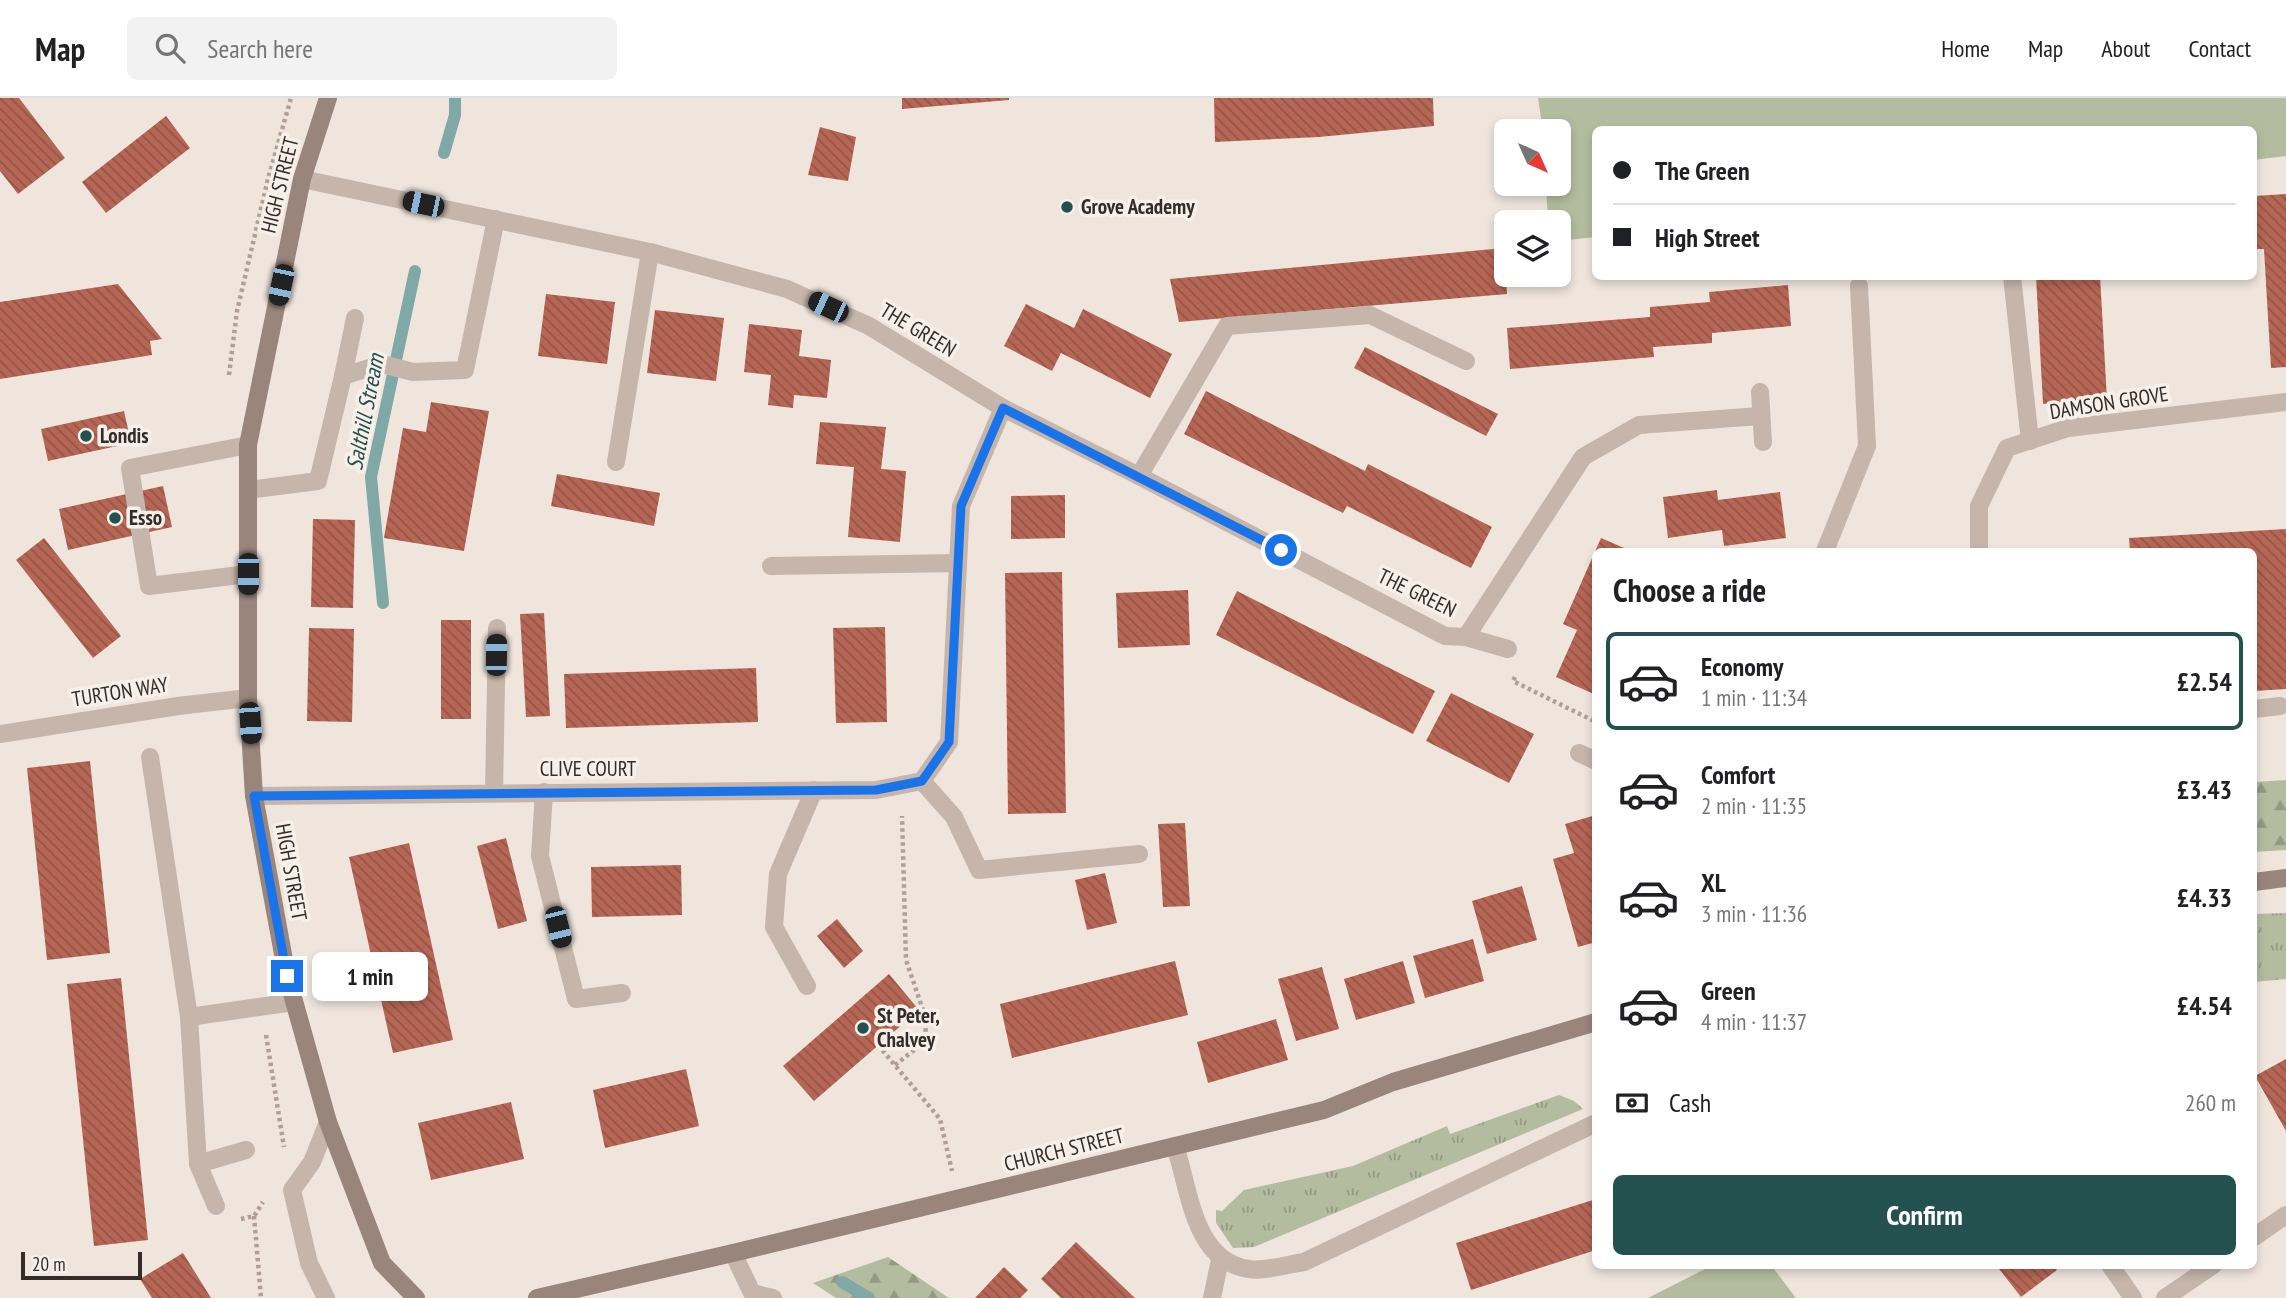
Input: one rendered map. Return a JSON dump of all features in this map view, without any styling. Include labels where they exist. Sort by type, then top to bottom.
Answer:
[{"type":"street","name":"HIGH STREET","points":[[328,98],[302,179],[248,444],[248,698],[254,796],[287,976],[328,1122],[382,1263],[416,1298]]},
{"type":"street","name":"THE GREEN","points":[[302,179],[650,253],[787,289],[869,326],[1003,408],[1139,475],[1445,636],[1466,636],[1508,649]]},
{"type":"street","points":[[343,376],[382,363],[413,373],[465,370],[496,219]]},
{"type":"street","points":[[616,462],[650,253]]},
{"type":"street","points":[[2012,280],[2030,441]]},
{"type":"street","points":[[1826,548],[1867,446],[1859,286]]},
{"type":"street","points":[[1139,475],[1227,326],[1370,316],[1466,361]]},
{"type":"street","points":[[248,490],[318,481],[355,318]]},
{"type":"street","points":[[1760,392],[1763,442]]},
{"type":"street","name":"DAMSON GROVE","points":[[1979,548],[1979,506],[2007,448],[2068,428],[2286,401]]},
{"type":"street","points":[[1003,408],[961,506],[949,742],[922,781],[954,817],[979,870],[1139,854]]},
{"type":"street","name":"THE GREEN","points":[[1466,636],[1583,457],[1639,425],[1760,416]]},
{"type":"street","points":[[248,444],[130,468],[149,586],[248,574]]},
{"type":"street","points":[[771,566],[958,563]]},
{"type":"street","points":[[494,793],[497,628]]},
{"type":"street","name":"TURTON WAY","points":[[0,734],[178,706],[248,698]]},
{"type":"street","points":[[2257,709],[2280,706]]},
{"type":"street","points":[[1579,752],[1592,759]]},
{"type":"street","points":[[150,757],[189,1017],[198,1164],[216,1206]]},
{"type":"street","name":"CLIVE COURT","points":[[254,796],[876,790],[922,781]]},
{"type":"street","points":[[807,986],[774,927],[778,874],[814,790]]},
{"type":"street","points":[[544,792],[540,856],[576,999],[622,993]]},
{"type":"street","points":[[2257,882],[2286,878]]},
{"type":"street","points":[[189,1017],[294,1002]]},
{"type":"street","name":"CHURCH STREET","points":[[537,1298],[1324,1110],[1393,1082],[1592,1023]]},
{"type":"street","points":[[326,1298],[309,1263],[292,1190],[312,1162],[328,1122]]},
{"type":"street","points":[[1175,1146],[1194,1219],[1220,1260],[1251,1270],[1304,1262],[1592,1125]]},
{"type":"street","points":[[198,1164],[246,1150]]},
{"type":"street","points":[[2257,1235],[2286,1215]]},
{"type":"street","points":[[733,1253],[752,1293],[773,1298]]},
{"type":"street","points":[[1212,1298],[1220,1260]]},
{"type":"street","points":[[2113,1269],[2133,1298]]},
{"type":"street","points":[[2165,1298],[2207,1269]]},
{"type":"path","points":[[1508,649],[1527,659],[1513,681],[1592,720]]},
{"type":"path","points":[[895,1065],[927,1040],[923,1010],[906,960],[902,785]]},
{"type":"path","points":[[878,1045],[940,1119],[958,1199]]},
{"type":"path","points":[[261,1298],[254,1216],[266,1198]]},
{"type":"path","points":[[216,1206],[240,1220],[254,1216]]},
{"type":"green space","points":[[1538,98],[2286,98],[2286,156],[2257,160],[2257,126],[1592,126],[1592,237],[1571,240],[1571,210],[1547,210],[1547,196],[1572,196],[1572,119],[1541,119]]},
{"type":"green space","points":[[2286,780],[2286,850],[2257,852],[2257,782]]},
{"type":"green space","points":[[2286,913],[2286,979],[2257,982],[2257,914]]},
{"type":"green space","points":[[1559,1095],[1574,1101],[1583,1109],[1254,1247],[1233,1248],[1216,1223],[1216,1210],[1222,1211],[1244,1190],[1353,1166],[1447,1126],[1450,1134]]},
{"type":"green space","points":[[888,1257],[949,1298],[836,1298],[813,1283]]},
{"type":"green space","points":[[1705,1269],[1774,1269],[1796,1298],[1648,1298]]},
{"type":"building","points":[[0,98],[19,98],[65,158],[18,194],[0,171]]},
{"type":"building","points":[[902,98],[1009,98],[1009,100],[902,109]]},
{"type":"building","points":[[1214,98],[1433,98],[1434,126],[1319,137],[1215,142]]},
{"type":"building","points":[[166,116],[190,148],[106,213],[82,182]]},
{"type":"building","points":[[820,127],[856,137],[848,181],[808,175]]},
{"type":"building","points":[[2286,194],[2286,367],[2271,368],[2264,249],[2257,249],[2257,196]]},
{"type":"building","points":[[1494,249],[1494,287],[1507,287],[1507,294],[1179,322],[1170,279]]},
{"type":"building","points":[[2036,280],[2100,280],[2107,400],[2043,404]]},
{"type":"building","points":[[118,284],[162,339],[150,341],[152,355],[0,379],[0,302]]},
{"type":"building","points":[[1788,285],[1791,326],[1712,333],[1712,343],[1653,347],[1654,357],[1510,369],[1507,328],[1650,317],[1650,307],[1710,302],[1709,292]]},
{"type":"building","points":[[546,294],[615,302],[607,364],[538,356]]},
{"type":"building","points":[[1026,304],[1074,328],[1083,309],[1172,354],[1150,398],[1061,353],[1052,371],[1004,346]]},
{"type":"building","points":[[655,310],[724,318],[716,381],[647,373]]},
{"type":"building","points":[[749,324],[802,330],[799,356],[831,360],[827,398],[794,395],[793,408],[768,405],[771,375],[744,372]]},
{"type":"building","points":[[1365,347],[1498,414],[1486,436],[1354,368]]},
{"type":"building","points":[[1206,391],[1365,471],[1368,464],[1492,527],[1471,568],[1347,506],[1343,513],[1184,434]]},
{"type":"building","points":[[431,402],[489,411],[464,551],[384,538],[403,428],[426,432]]},
{"type":"building","name":"Londis","points":[[124,411],[131,443],[48,461],[41,429]]},
{"type":"building","points":[[820,422],[886,427],[881,469],[906,471],[900,542],[848,537],[854,467],[816,464]]},
{"type":"building","points":[[557,474],[660,493],[654,526],[551,506]]},
{"type":"building","name":"Esso","points":[[163,486],[172,527],[68,550],[59,509]]},
{"type":"building","points":[[1717,490],[1718,500],[1780,492],[1786,538],[1724,546],[1722,530],[1668,538],[1663,497]]},
{"type":"building","points":[[1065,495],[1065,538],[1011,539],[1011,496]]},
{"type":"building","points":[[313,519],[355,520],[353,608],[311,607]]},
{"type":"building","points":[[2286,529],[2286,689],[2257,691],[2257,548],[2130,548],[2129,538]]},
{"type":"building","points":[[44,538],[121,636],[93,658],[16,560]]},
{"type":"building","points":[[1601,538],[1624,548],[1597,548]]},
{"type":"building","points":[[1592,558],[1592,693],[1556,677],[1577,630],[1563,624]]},
{"type":"building","points":[[1062,572],[1066,813],[1008,814],[1005,573]]},
{"type":"building","points":[[1188,590],[1190,645],[1118,648],[1116,593]]},
{"type":"building","points":[[1237,591],[1435,691],[1413,734],[1216,635]]},
{"type":"building","points":[[544,613],[550,716],[526,717],[520,614]]},
{"type":"building","points":[[441,620],[471,620],[471,719],[441,719]]},
{"type":"building","points":[[885,627],[887,722],[836,723],[833,628]]},
{"type":"building","points":[[309,628],[354,629],[352,722],[307,721]]},
{"type":"building","points":[[756,668],[758,722],[566,728],[564,674]]},
{"type":"building","points":[[1451,693],[1534,734],[1509,783],[1426,741]]},
{"type":"building","points":[[90,761],[110,953],[47,960],[27,768]]},
{"type":"building","points":[[1592,816],[1592,943],[1578,947],[1553,859],[1574,853],[1565,824]]},
{"type":"building","points":[[1185,823],[1190,906],[1163,907],[1158,824]]},
{"type":"building","points":[[506,838],[527,921],[498,929],[477,846]]},
{"type":"building","points":[[409,843],[453,1040],[393,1053],[349,857]]},
{"type":"building","points":[[681,865],[682,915],[592,917],[591,867]]},
{"type":"building","points":[[1105,873],[1117,923],[1087,930],[1075,880]]},
{"type":"building","points":[[1522,886],[1537,940],[1487,954],[1472,901]]},
{"type":"building","points":[[837,919],[863,951],[844,968],[817,936]]},
{"type":"building","points":[[1473,939],[1484,981],[1425,998],[1413,956]]},
{"type":"building","points":[[1175,961],[1188,1015],[1012,1058],[1000,1004]]},
{"type":"building","points":[[1403,961],[1415,1003],[1356,1020],[1344,979]]},
{"type":"building","points":[[1322,967],[1339,1029],[1296,1041],[1278,979]]},
{"type":"building","name":"St Peter, Chalvey","points":[[889,974],[919,1010],[814,1101],[783,1066]]},
{"type":"building","points":[[121,978],[148,1240],[94,1246],[67,984]]},
{"type":"building","points":[[1276,1019],[1288,1060],[1208,1083],[1197,1042]]},
{"type":"building","points":[[2286,1059],[2286,1131],[2257,1080],[2257,1075]]},
{"type":"building","points":[[686,1069],[699,1126],[605,1148],[593,1090]]},
{"type":"building","points":[[511,1102],[524,1159],[431,1180],[418,1123]]},
{"type":"building","points":[[1592,1200],[1592,1251],[1471,1290],[1456,1243]]},
{"type":"building","points":[[1076,1242],[1135,1298],[1061,1298],[1041,1279]]},
{"type":"building","points":[[183,1253],[211,1298],[152,1298],[140,1279]]},
{"type":"building","points":[[1004,1267],[1028,1290],[1020,1298],[975,1298]]},
{"type":"building","points":[[1999,1269],[2057,1270],[2021,1297]]},
{"type":"waterway","name":"Salthill Stream","points":[[444,153],[455,115],[455,98]]},
{"type":"waterway","name":"Salthill Stream","points":[[383,603],[371,477],[415,271]]},
{"type":"waterway","name":"Salthill Stream","points":[[842,1282],[869,1298]]},
{"type":"place","name":"Grove Academy","points":[[1067,207]]},
{"type":"place","name":"Londis","points":[[86,436]]},
{"type":"place","name":"Esso","points":[[115,518]]},
{"type":"place","name":"St Peter, Chalvey","points":[[863,1028]]},
{"type":"route","points":[[287,976],[254,796],[876,790],[922,781],[949,742],[961,506],[1003,408],[1139,475],[1281,550]]}]
